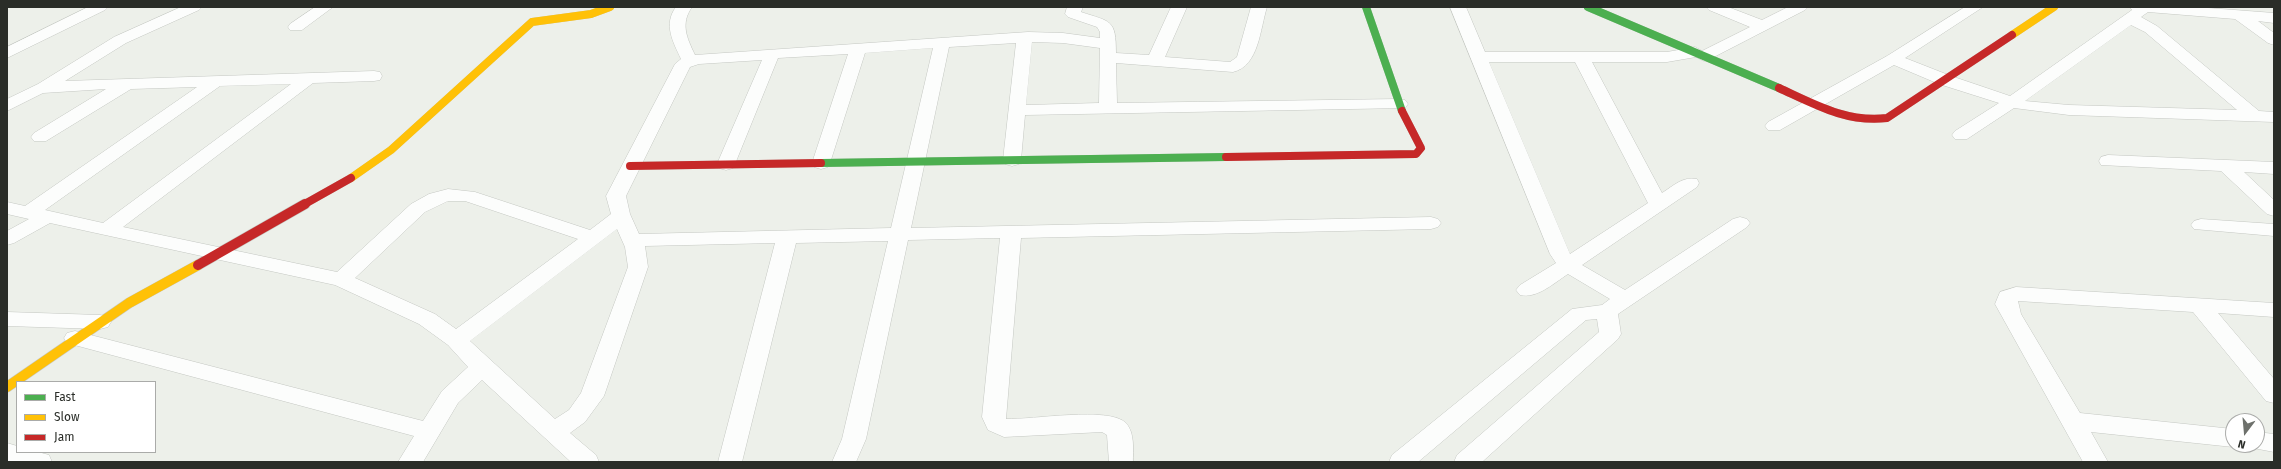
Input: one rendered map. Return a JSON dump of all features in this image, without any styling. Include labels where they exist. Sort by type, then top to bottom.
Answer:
[{"type":"street","points":[[7,53],[100,7]]},
{"type":"street","points":[[7,106],[120,40],[194,7]]},
{"type":"street","points":[[296,27],[325,7]]},
{"type":"street","points":[[7,387],[100,322],[217,253],[342,184],[367,168],[391,150],[532,22],[552,16],[593,16],[610,7]]},
{"type":"street","points":[[684,7],[676,20],[677,29],[690,61]]},
{"type":"street","points":[[1075,7],[1073,14],[1102,24],[1106,27],[1108,50],[1108,108]]},
{"type":"street","points":[[1155,61],[1179,7]]},
{"type":"street","points":[[553,433],[578,416],[592,396],[638,267],[638,254],[634,240],[621,216],[616,196],[681,68],[690,61],[772,54],[1046,37],[1155,61],[1222,68],[1233,67],[1241,64],[1244,59],[1259,7]]},
{"type":"street","points":[[630,166],[1416,154],[1421,148],[1398,104],[1366,7]]},
{"type":"street","points":[[1458,7],[1480,57],[1560,254],[1568,265],[1616,305]]},
{"type":"street","points":[[1588,7],[1845,116],[1877,121],[1887,118],[2054,7]]},
{"type":"street","points":[[1714,7],[1762,26]]},
{"type":"street","points":[[1480,57],[1667,57],[1700,54],[1800,7]]},
{"type":"street","points":[[1774,126],[1813,102],[1893,59],[1975,7]]},
{"type":"street","points":[[2140,10],[2151,29],[2254,116]]},
{"type":"street","points":[[1961,134],[2011,103],[2140,10],[2274,18]]},
{"type":"street","points":[[2240,16],[2274,40]]},
{"type":"street","points":[[1012,160],[1024,38]]},
{"type":"street","points":[[844,462],[854,439],[898,235],[942,44]]},
{"type":"street","points":[[821,163],[858,49]]},
{"type":"street","points":[[726,164],[772,54]]},
{"type":"street","points":[[1581,57],[1658,204]]},
{"type":"street","points":[[1893,59],[1945,80],[2011,103],[2069,110],[2274,117]]},
{"type":"street","points":[[38,89],[71,85],[126,85],[374,76]]},
{"type":"street","points":[[107,229],[309,78]]},
{"type":"street","points":[[7,239],[216,81]]},
{"type":"street","points":[[40,137],[126,85]]},
{"type":"street","points":[[1016,110],[1398,104]]},
{"type":"street","points":[[2108,161],[2274,168]]},
{"type":"street","points":[[2226,166],[2274,210]]},
{"type":"street","points":[[1526,290],[1568,265],[1690,183]]},
{"type":"street","points":[[341,280],[418,208],[431,199],[444,194],[456,193],[468,196],[593,237]]},
{"type":"street","points":[[7,208],[341,280],[427,319],[456,340],[482,367],[553,433],[587,462]]},
{"type":"street","points":[[456,340],[621,216]]},
{"type":"street","points":[[634,240],[1431,223]]},
{"type":"street","points":[[1401,462],[1580,314],[1616,305],[1740,223]]},
{"type":"street","points":[[2201,225],[2274,230]]},
{"type":"street","points":[[1011,232],[994,417],[996,424],[1004,428],[1093,423],[1106,424],[1117,429],[1121,439],[1121,462]]},
{"type":"street","points":[[730,462],[787,237]]},
{"type":"street","points":[[2096,462],[2010,314],[2006,304],[2008,298],[2016,294],[2030,294],[2274,310]]},
{"type":"street","points":[[1466,462],[1610,334],[1616,305]]},
{"type":"street","points":[[2199,305],[2274,395]]},
{"type":"street","points":[[7,319],[100,322]]},
{"type":"street","points":[[76,338],[429,432]]},
{"type":"street","points":[[410,462],[450,397],[482,367]]},
{"type":"street","points":[[2072,421],[2225,437]]},
{"type":"street","points":[[7,452],[40,462]]},
{"type":"traffic: fast","points":[[1366,7],[1402,111]]},
{"type":"traffic: fast","points":[[1588,7],[1779,88]]},
{"type":"traffic: fast","points":[[821,163],[1226,157]]},
{"type":"traffic: slow","points":[[351,178],[391,150],[532,22],[552,18],[581,16],[610,7]]},
{"type":"traffic: slow","points":[[2012,35],[2054,7]]},
{"type":"traffic: slow","points":[[7,387],[129,303],[198,265]]},
{"type":"traffic: jam","points":[[1779,88],[1818,106],[1845,116],[1873,120],[1887,118],[2012,35]]},
{"type":"traffic: jam","points":[[1226,157],[1416,154],[1421,148],[1402,111]]},
{"type":"traffic: jam","points":[[630,166],[821,163]]},
{"type":"traffic: jam","points":[[198,265],[351,178]]}]
